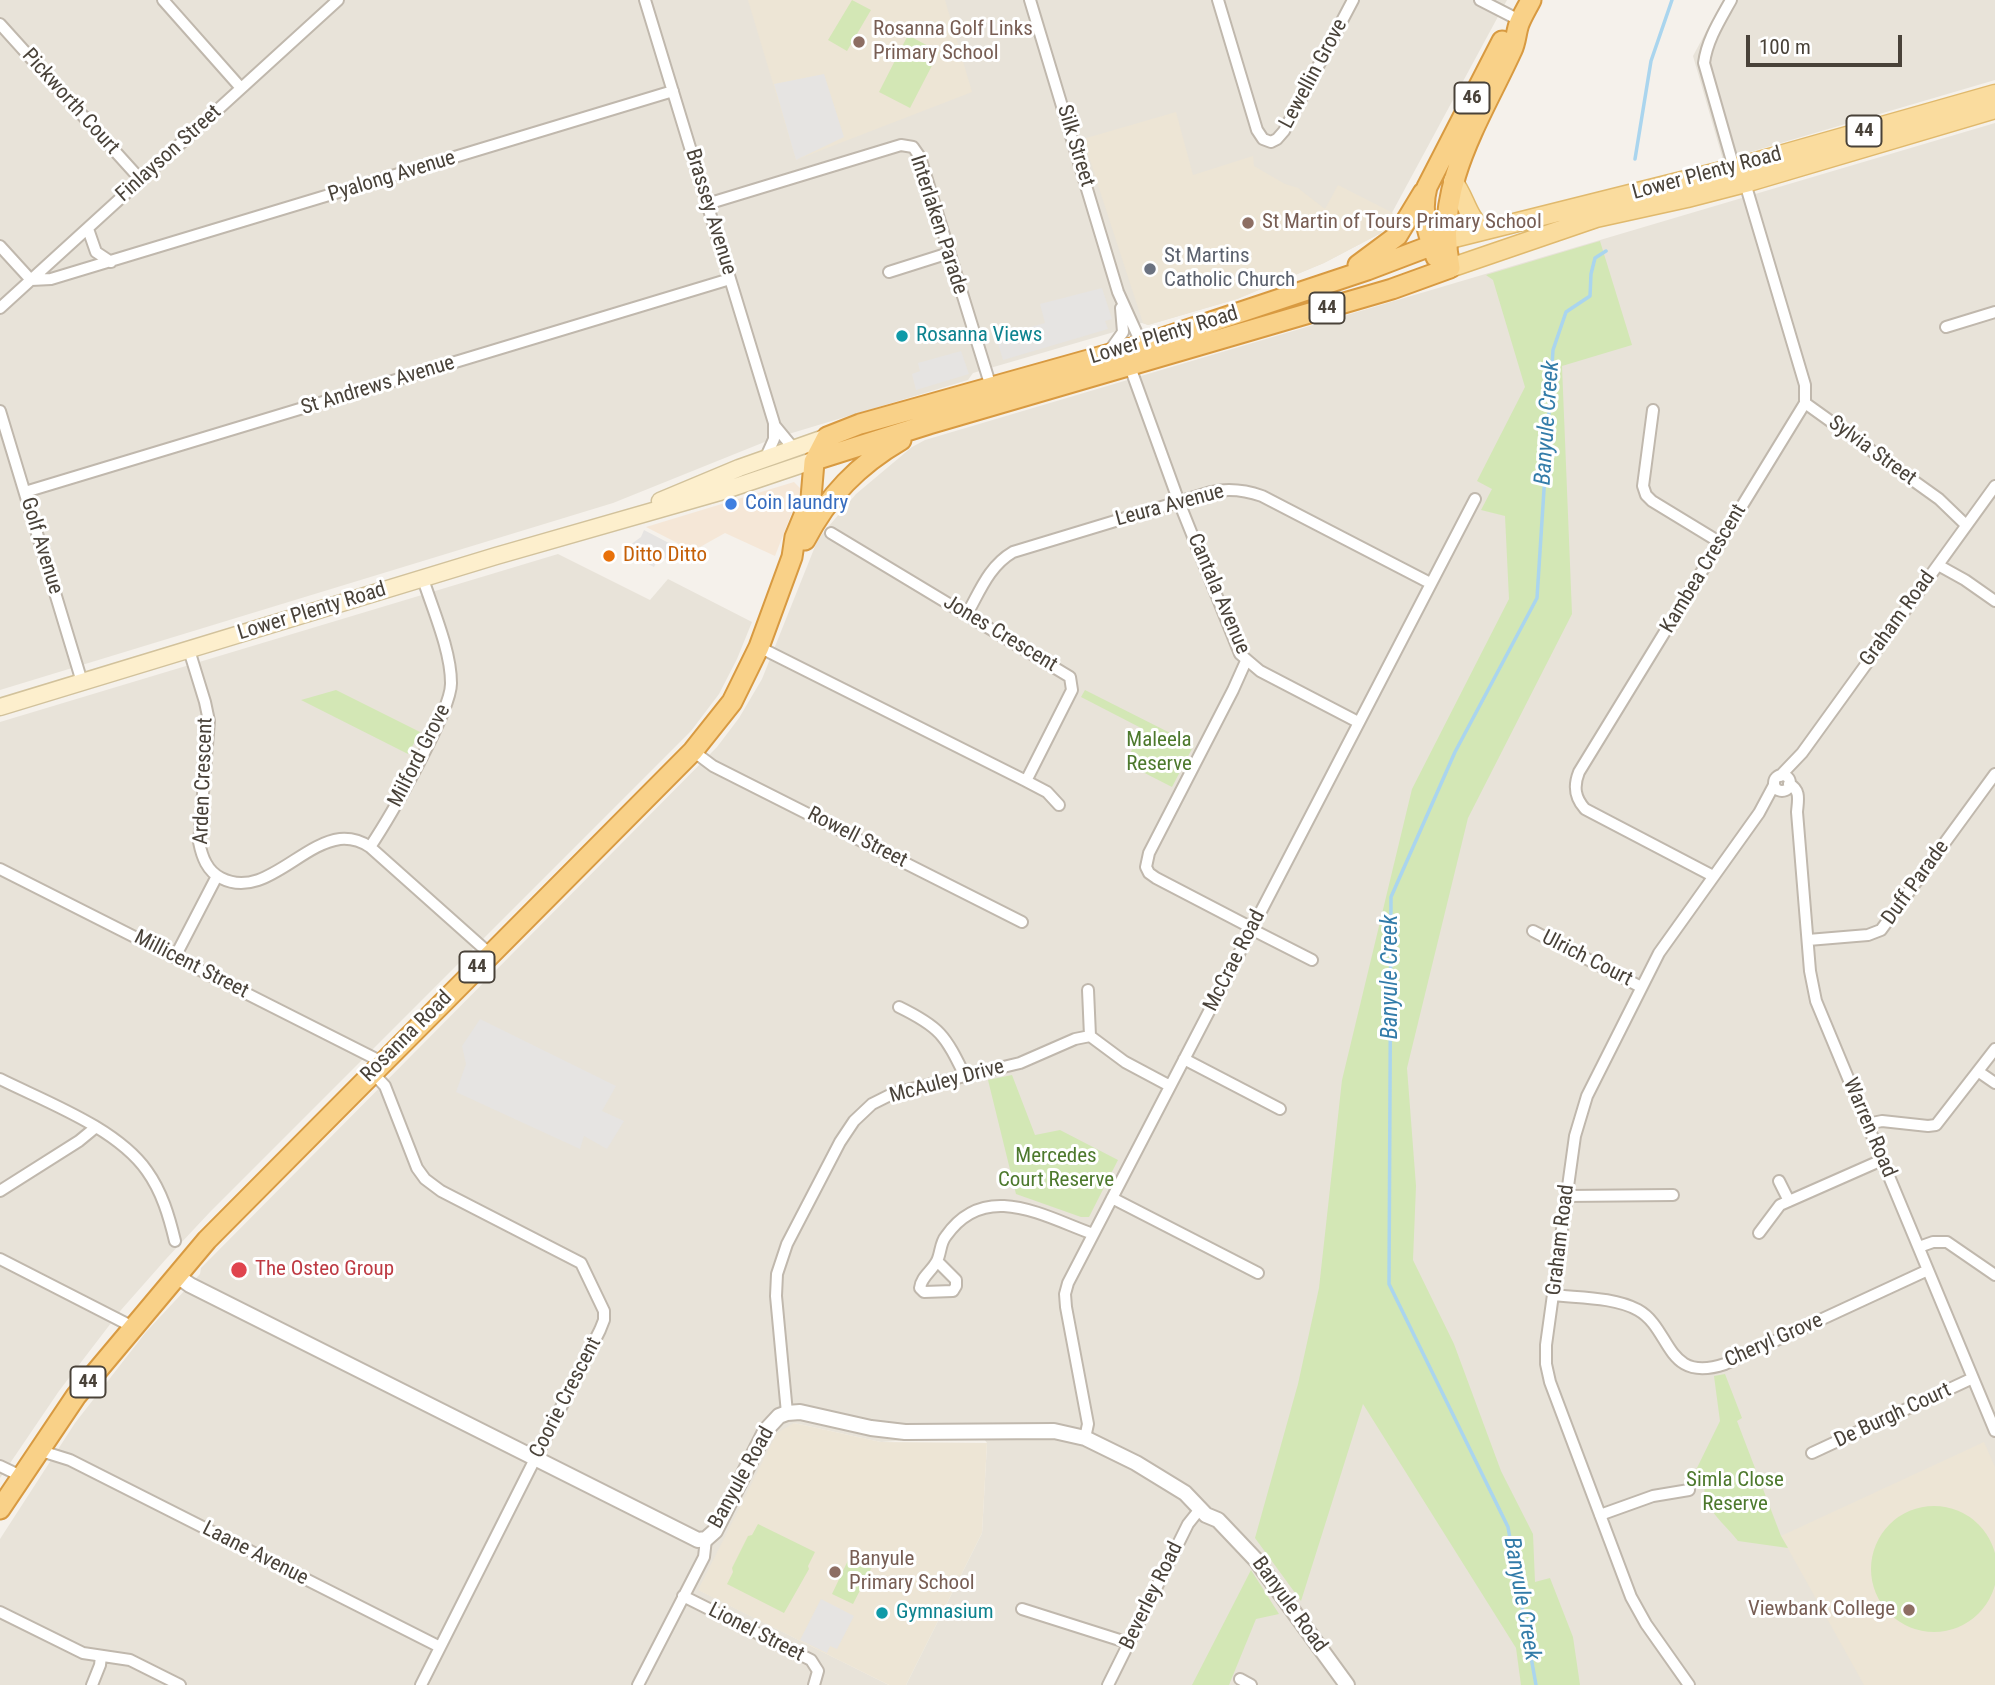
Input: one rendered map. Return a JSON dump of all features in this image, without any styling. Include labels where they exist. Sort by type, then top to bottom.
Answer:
[{"type":"highway","name":"46","points":[[1445,270],[1439,242],[1453,181],[1487,100],[1514,47],[1520,23],[1531,0]]},
{"type":"highway","name":"46","points":[[1337,280],[1397,236],[1415,209],[1503,40],[1520,23]]},
{"type":"highway","name":"46","points":[[1432,175],[1426,192],[1425,223],[1439,242]]},
{"type":"highway","name":"Lower Plenty Road","points":[[815,460],[831,442],[860,424],[1142,345],[1337,280],[1439,242]]},
{"type":"highway","points":[[1394,260],[1418,263],[1419,279]]},
{"type":"highway","name":"Lower Plenty Road","points":[[831,442],[880,439],[1130,367],[1445,270]]},
{"type":"highway","points":[[860,424],[864,435],[880,439]]},
{"type":"highway","name":"Rosanna Road","points":[[792,557],[804,543],[820,513],[840,488],[873,457],[929,424]]},
{"type":"highway","points":[[831,442],[844,473],[844,482],[840,488]]},
{"type":"highway","name":"Rosanna Road","points":[[0,1509],[76,1396],[176,1275],[233,1212],[693,751],[732,702],[760,647],[792,557],[795,537],[811,498],[815,460]]},
{"type":"main road","name":"Lower Plenty Road","points":[[1439,242],[1482,229],[1734,168],[1995,94]]},
{"type":"main road","name":"Lower Plenty Road","points":[[1445,270],[1596,218],[1745,183],[1995,109]]},
{"type":"main road","points":[[1453,181],[1463,194],[1471,217],[1482,229]]},
{"type":"main road","name":"Lower Plenty Road","points":[[623,519],[681,491],[765,459],[794,449],[831,442]]},
{"type":"main road","name":"Lower Plenty Road","points":[[0,707],[723,491],[815,460]]},
{"type":"street","points":[[163,0],[241,88]]},
{"type":"street","name":"Finlayson Street","points":[[0,308],[338,0]]},
{"type":"street","name":"Brassey Avenue","points":[[645,0],[774,423],[794,449]]},
{"type":"street","name":"Silk Street","points":[[1030,0],[1118,292],[1142,345]]},
{"type":"street","name":"Lewellin Grove","points":[[1218,0],[1257,130],[1262,138],[1269,142],[1275,141],[1282,134],[1353,0]]},
{"type":"street","points":[[1480,0],[1520,23]]},
{"type":"street","points":[[1731,0],[1713,33],[1704,63],[1734,168]]},
{"type":"street","name":"Pickworth Court","points":[[0,24],[141,180]]},
{"type":"street","name":"Pyalong Avenue","points":[[30,280],[51,279],[111,262],[673,92]]},
{"type":"street","name":"Interlaken Parade","points":[[707,204],[905,144],[914,147],[919,153],[991,387]]},
{"type":"street","points":[[1745,183],[1805,385],[1805,403]]},
{"type":"street","points":[[88,229],[96,252],[111,262]]},
{"type":"street","points":[[0,246],[30,280]]},
{"type":"street","points":[[889,271],[949,253]]},
{"type":"street","name":"St Andrews Avenue","points":[[25,492],[730,279]]},
{"type":"street","name":"Silk Street","points":[[1107,355],[1123,332],[1118,292]]},
{"type":"street","points":[[1947,327],[1995,312]]},
{"type":"street","name":"Cantala Avenue","points":[[1130,367],[1234,643],[1246,661],[1358,722]]},
{"type":"street","name":"Sylvia Street","points":[[1805,403],[1969,521]]},
{"type":"street","name":"Kambea Crescent","points":[[1713,876],[1585,809],[1578,799],[1575,785],[1579,772],[1805,403]]},
{"type":"street","points":[[1653,410],[1643,479],[1646,495],[1721,543]]},
{"type":"street","name":"Golf Avenue","points":[[0,411],[82,682]]},
{"type":"street","points":[[765,459],[774,439],[774,423]]},
{"type":"street","name":"Graham Road","points":[[1689,1685],[1638,1611],[1547,1373],[1546,1345],[1566,1196],[1581,1110],[1641,987],[1668,940],[1759,813],[1783,785],[1802,753],[1995,486]]},
{"type":"street","name":"Leura Avenue","points":[[967,614],[991,571],[1013,552],[1220,490],[1254,493],[1430,583]]},
{"type":"street","name":"McCrae Road","points":[[1084,1438],[1088,1423],[1065,1294],[1093,1234],[1475,499]]},
{"type":"street","name":"Jones Crescent","points":[[831,533],[1065,673],[1072,681],[1072,690],[1026,781]]},
{"type":"street","points":[[1940,562],[1995,601]]},
{"type":"street","name":"Milford Grove","points":[[370,847],[441,718],[451,692],[447,659],[423,579]]},
{"type":"street","points":[[760,647],[1047,792],[1059,805]]},
{"type":"street","name":"Arden Crescent","points":[[189,650],[209,721],[199,842],[206,864],[217,876],[236,883],[250,882],[341,839],[356,840],[370,847]]},
{"type":"street","points":[[1246,661],[1234,690],[1149,853],[1146,867],[1156,878],[1312,960]]},
{"type":"street","name":"Rowell Street","points":[[693,751],[713,766],[1022,922]]},
{"type":"street","name":"Duff Parade","points":[[1808,940],[1868,935],[1881,930],[1995,774]]},
{"type":"street","name":"Warren Road","points":[[1783,785],[1797,812],[1813,993],[1995,1431]]},
{"type":"street","points":[[370,847],[489,954]]},
{"type":"street","name":"Millicent Street","points":[[0,869],[175,957],[377,1067]]},
{"type":"street","points":[[175,957],[217,876]]},
{"type":"street","name":"Ulrich Court","points":[[1533,931],[1641,987]]},
{"type":"street","points":[[1088,990],[1090,1036],[1125,1062],[1170,1086]]},
{"type":"street","points":[[899,1007],[942,1033],[965,1076]]},
{"type":"street","name":"McAuley Drive","points":[[787,1413],[776,1296],[777,1274],[787,1244],[840,1142],[854,1121],[883,1098],[906,1089],[1020,1063],[1075,1039],[1090,1036]]},
{"type":"street","points":[[1867,1124],[1882,1121],[1936,1125],[1995,1049]]},
{"type":"street","points":[[1184,1059],[1280,1109]]},
{"type":"street","name":"Coorie Crescent","points":[[377,1067],[417,1168],[425,1180],[441,1191],[581,1263],[602,1304],[604,1317],[603,1324],[421,1685]]},
{"type":"street","points":[[1979,1072],[1995,1083]]},
{"type":"street","points":[[0,1079],[96,1127],[119,1142],[147,1171],[166,1207],[175,1241]]},
{"type":"street","points":[[0,1191],[96,1127]]},
{"type":"street","points":[[1759,1233],[1776,1209],[1789,1200],[1882,1160]]},
{"type":"street","points":[[1779,1181],[1789,1200]]},
{"type":"street","points":[[1566,1196],[1673,1195]]},
{"type":"street","points":[[1112,1198],[1258,1273]]},
{"type":"street","points":[[937,1261],[944,1237],[965,1214],[989,1205],[1013,1205],[1093,1234]]},
{"type":"street","points":[[1919,1247],[1933,1242],[1947,1242],[1995,1275]]},
{"type":"street","points":[[0,1259],[133,1327]]},
{"type":"street","name":"Cheryl Grove","points":[[1553,1295],[1619,1303],[1637,1310],[1653,1322],[1675,1357],[1689,1365],[1712,1367],[1928,1270]]},
{"type":"street","name":"Banyule Road","points":[[176,1275],[190,1286],[702,1540],[715,1531],[770,1424],[787,1413],[800,1412],[871,1428],[905,1432],[1055,1431],[1084,1438],[1156,1475],[1185,1493],[1200,1509],[1218,1520],[1256,1560],[1347,1685]]},
{"type":"street","name":"De Burgh Court","points":[[1812,1453],[1973,1378]]},
{"type":"street","name":"Laane Avenue","points":[[42,1445],[440,1647]]},
{"type":"street","points":[[0,1466],[21,1476]]},
{"type":"street","points":[[1600,1515],[1653,1496],[1689,1490]]},
{"type":"street","name":"Beverley Road","points":[[1108,1685],[1188,1524],[1200,1509]]},
{"type":"street","points":[[638,1685],[697,1569],[702,1540]]},
{"type":"street","name":"Lionel Street","points":[[683,1596],[811,1660],[818,1671],[816,1682]]},
{"type":"street","points":[[1022,1609],[1129,1643]]},
{"type":"street","points":[[0,1612],[83,1653],[130,1660],[180,1685]]},
{"type":"street","points":[[92,1685],[101,1656]]},
{"type":"street","points":[[1240,1679],[1251,1685]]},
{"type":"shaded area","points":[[0,0],[1507,0],[1381,233],[1324,263],[1237,299],[1148,325],[1142,323],[1118,328],[1114,332],[973,373],[968,380],[772,439],[613,503],[0,690]]},
{"type":"shaded area","name":"Rosanna Golf Links Primary School","points":[[748,0],[945,0],[972,92],[796,160]]},
{"type":"shaded area","points":[[1723,0],[1995,0],[1995,80],[1723,160],[1693,56]]},
{"type":"shaded area","points":[[824,74],[844,137],[796,160],[774,84]]},
{"type":"shaded area","name":"St Martin of Tours Primary School","points":[[1176,112],[1193,175],[1253,156],[1254,166],[1285,184],[1298,188],[1325,209],[1338,185],[1393,213],[1381,233],[1324,263],[1237,299],[1148,325],[1143,323],[1083,139]]},
{"type":"shaded area","points":[[1995,123],[1995,1685],[906,1685],[982,1533],[987,1443],[981,1435],[881,1442],[794,1423],[699,1590],[889,1685],[0,1685],[0,1539],[75,1423],[146,1332],[200,1274],[201,1268],[717,747],[739,718],[762,679],[818,539],[856,494],[912,447],[925,440]]},
{"type":"shaded area","points":[[1102,288],[1112,319],[1105,321],[1108,329],[1003,360],[996,337],[1045,323],[1040,304]]},
{"type":"shaded area","points":[[961,351],[969,374],[916,390],[912,374],[920,371],[918,363]]},
{"type":"shaded area","points":[[794,482],[801,489],[775,556],[725,533],[693,551],[646,527]]},
{"type":"shaded area","points":[[644,530],[684,551],[681,558],[658,559],[654,567],[627,553],[630,545],[641,537]]},
{"type":"shaded area","points":[[558,554],[650,600],[668,579],[752,622],[719,694],[691,731],[166,1259],[121,1310],[59,1391],[0,1478],[0,722]]},
{"type":"shaded area","points":[[480,1019],[616,1086],[602,1111],[624,1121],[607,1149],[584,1136],[580,1149],[456,1092],[466,1064],[462,1046]]},
{"type":"shaded area","name":"Banyule Primary School","points":[[794,1423],[881,1442],[987,1443],[982,1533],[906,1685],[889,1685],[698,1590],[777,1433]]},
{"type":"shaded area","name":"Viewbank College","points":[[1984,1442],[1995,1467],[1995,1685],[1864,1685],[1781,1536]]},
{"type":"shaded area","points":[[821,1599],[854,1616],[837,1649],[830,1646],[827,1653],[800,1640]]},
{"type":"green space","points":[[852,0],[871,10],[847,51],[828,40]]},
{"type":"green space","points":[[908,35],[939,52],[910,108],[879,92]]},
{"type":"green space","points":[[1600,241],[1632,345],[1562,366],[1572,614],[1468,818],[1407,1068],[1416,1186],[1413,1260],[1454,1344],[1501,1471],[1533,1534],[1535,1582],[1550,1578],[1573,1637],[1580,1685],[1521,1685],[1516,1648],[1363,1404],[1301,1601],[1255,1538],[1298,1384],[1319,1288],[1342,1080],[1412,789],[1509,599],[1505,516],[1481,510],[1492,489],[1477,481],[1525,387],[1493,280],[1486,275]]},
{"type":"green space","points":[[336,690],[420,732],[408,754],[301,700]]},
{"type":"green space","name":"Maleela Reserve","points":[[1085,690],[1194,745],[1172,787],[1125,763],[1143,729],[1081,697]]},
{"type":"green space","name":"Mercedes Court Reserve","points":[[1012,1075],[1035,1135],[1060,1130],[1118,1160],[1089,1217],[1081,1217],[1016,1194],[988,1080]]},
{"type":"green space","name":"Simla Close Reserve","points":[[1725,1374],[1742,1418],[1737,1421],[1788,1548],[1738,1541],[1710,1507],[1705,1498],[1704,1484],[1694,1474],[1720,1421],[1714,1376]]},
{"type":"green space","points":[[1934,1506],[1958,1511],[1978,1525],[1992,1545],[1997,1569],[1992,1593],[1978,1613],[1958,1627],[1934,1632],[1910,1627],[1890,1613],[1876,1593],[1871,1569],[1876,1545],[1890,1525],[1910,1511]]},
{"type":"green space","points":[[758,1524],[815,1552],[809,1569],[784,1613],[727,1584],[748,1536],[752,1535]]},
{"type":"green space","points":[[852,1552],[874,1563],[853,1604],[832,1594]]},
{"type":"green space","points":[[1251,1570],[1279,1614],[1256,1619],[1229,1685],[1192,1685]]},
{"type":"waterway","name":"Banyule Creek","points":[[1635,159],[1651,61],[1672,0]]},
{"type":"waterway","name":"Banyule Creek","points":[[1536,1685],[1508,1527],[1389,1284],[1391,897],[1455,752],[1537,598],[1553,350],[1566,312],[1590,296],[1595,258],[1606,251]]},
{"type":"place","name":"Rosanna Golf Links Primary School","points":[[859,42]]},
{"type":"place","name":"St Martin of Tours Primary School","points":[[1248,223]]},
{"type":"place","name":"St Martins Catholic Church","points":[[1150,269]]},
{"type":"place","name":"Rosanna Views","points":[[902,336]]},
{"type":"place","name":"Coin laundry","points":[[731,504]]},
{"type":"place","name":"Ditto Ditto","points":[[609,556]]},
{"type":"place","name":"The Osteo Group","points":[[239,1270]]},
{"type":"place","name":"Banyule Primary School","points":[[835,1572]]},
{"type":"place","name":"Viewbank College","points":[[1909,1610]]},
{"type":"place","name":"Gymnasium","points":[[882,1613]]}]
